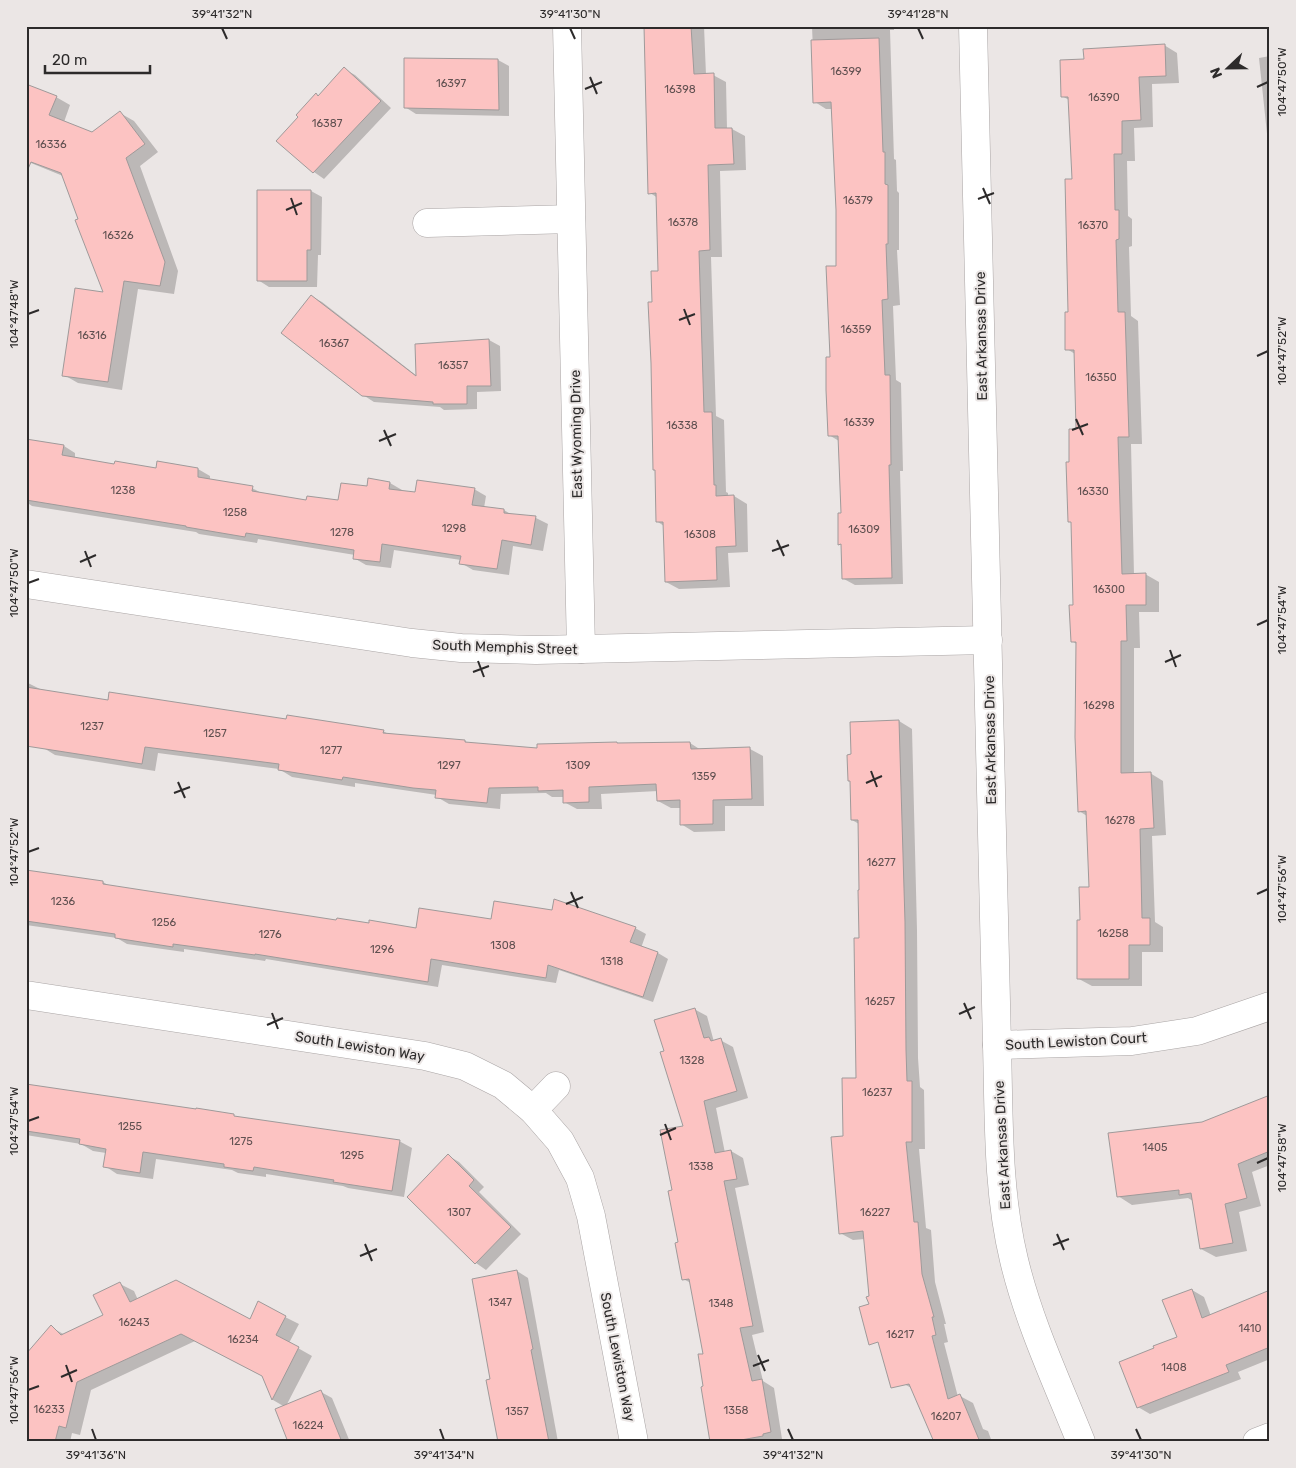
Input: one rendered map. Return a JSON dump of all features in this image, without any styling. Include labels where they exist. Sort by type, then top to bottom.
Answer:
[{"type":"street","name":"East Wyoming Drive","points":[[567,26],[581,649]]},
{"type":"street","name":"East Arkansas Drive","points":[[973,26],[997,1045],[1003,1194],[1014,1260],[1030,1315],[1081,1442]]},
{"type":"street","points":[[427,222],[571,219]]},
{"type":"street","name":"South Memphis Street","points":[[26,584],[461,648],[536,650],[988,640]]},
{"type":"street","name":"South Lewiston Way","points":[[26,995],[425,1056],[466,1066],[503,1085],[533,1110],[560,1141],[580,1178],[591,1216],[634,1442]]},
{"type":"street","name":"South Lewiston Court","points":[[997,1045],[1132,1041],[1197,1031],[1270,1006]]},
{"type":"street","points":[[533,1110],[556,1086]]},
{"type":"street","points":[[1257,1442],[1270,1436]]},
{"type":"building","points":[[644,26],[691,26],[694,74],[714,73],[715,128],[732,128],[734,164],[708,165],[710,250],[699,251],[704,412],[712,412],[714,485],[716,485],[716,496],[734,495],[736,546],[716,547],[717,580],[665,582],[663,522],[656,522],[648,302],[652,302],[651,271],[658,271],[656,193],[648,194]]},
{"type":"building","points":[[879,38],[883,152],[885,152],[885,184],[888,185],[888,244],[886,244],[888,299],[882,300],[885,375],[890,375],[891,465],[889,465],[892,578],[842,579],[841,544],[838,545],[838,513],[841,513],[838,436],[828,436],[826,390],[826,357],[830,357],[826,266],[836,266],[836,210],[831,102],[813,103],[811,40]]},
{"type":"building","points":[[1165,44],[1166,76],[1139,77],[1141,120],[1122,121],[1122,154],[1114,154],[1115,210],[1119,210],[1119,239],[1116,240],[1118,312],[1125,312],[1129,437],[1118,437],[1122,574],[1146,573],[1146,605],[1126,605],[1127,641],[1121,641],[1121,773],[1151,772],[1154,828],[1140,829],[1142,918],[1150,918],[1150,945],[1129,945],[1129,979],[1077,979],[1077,920],[1080,920],[1079,887],[1089,887],[1086,811],[1078,812],[1075,737],[1076,642],[1071,642],[1069,605],[1073,605],[1071,522],[1068,522],[1066,462],[1069,462],[1069,429],[1076,429],[1074,350],[1065,350],[1065,312],[1068,312],[1065,179],[1072,179],[1068,97],[1061,97],[1060,60],[1084,59],[1083,49]]},
{"type":"building","points":[[404,58],[498,59],[499,110],[404,108]]},
{"type":"building","points":[[344,67],[381,101],[313,173],[276,141],[298,117],[296,115],[316,93],[318,96]]},
{"type":"building","points":[[26,84],[57,96],[49,115],[92,132],[120,111],[145,144],[126,158],[165,262],[160,286],[124,281],[108,382],[62,376],[75,288],[103,292],[75,220],[78,219],[61,173],[31,162],[28,169],[26,169]]},
{"type":"building","points":[[257,190],[311,190],[311,250],[307,250],[307,281],[257,281]]},
{"type":"building","points":[[311,295],[416,376],[415,344],[489,339],[491,386],[467,386],[467,404],[433,404],[433,402],[362,396],[281,333]]},
{"type":"building","points":[[26,439],[64,445],[62,455],[114,464],[115,461],[156,468],[157,461],[198,468],[198,477],[253,486],[252,491],[306,500],[307,496],[338,500],[341,483],[367,486],[368,478],[390,482],[389,489],[415,492],[417,480],[475,488],[472,505],[504,509],[504,513],[536,516],[531,545],[502,540],[497,569],[459,564],[461,556],[382,544],[380,562],[353,559],[354,550],[246,533],[245,537],[26,500]]},
{"type":"building","points":[[26,687],[108,700],[109,692],[286,719],[287,715],[384,730],[383,733],[537,748],[537,744],[617,742],[690,742],[691,749],[750,747],[752,799],[713,800],[713,824],[680,825],[680,800],[657,801],[656,784],[589,787],[589,802],[563,803],[563,790],[538,791],[538,787],[489,788],[487,803],[435,798],[436,790],[343,777],[342,780],[278,770],[279,764],[145,747],[142,764],[26,746]]},
{"type":"building","points":[[899,720],[905,922],[907,1081],[912,1081],[912,1142],[906,1142],[914,1222],[918,1222],[922,1274],[934,1317],[932,1317],[936,1335],[932,1336],[948,1399],[960,1394],[980,1442],[934,1442],[909,1384],[891,1388],[878,1342],[869,1345],[859,1307],[869,1304],[866,1297],[869,1296],[863,1231],[839,1234],[831,1137],[843,1136],[842,1078],[856,1078],[854,938],[859,938],[858,820],[851,820],[847,755],[851,754],[850,722]]},
{"type":"building","points":[[26,870],[103,881],[103,884],[336,920],[337,918],[369,923],[369,920],[416,928],[419,908],[491,919],[494,901],[552,910],[554,899],[636,927],[630,942],[658,952],[643,997],[548,965],[546,978],[431,959],[428,982],[255,954],[173,944],[173,947],[115,938],[115,934],[26,921]]},
{"type":"building","points":[[695,1008],[704,1038],[709,1037],[711,1041],[721,1038],[737,1091],[704,1101],[715,1153],[731,1150],[737,1179],[724,1181],[753,1326],[740,1328],[752,1381],[762,1379],[771,1432],[763,1434],[763,1436],[730,1442],[710,1442],[698,1354],[703,1354],[689,1279],[682,1280],[675,1243],[678,1242],[668,1191],[672,1190],[660,1130],[683,1126],[660,1052],[664,1051],[654,1020]]},
{"type":"building","points":[[26,1084],[400,1140],[392,1191],[254,1167],[253,1171],[224,1167],[224,1164],[143,1152],[140,1173],[103,1167],[106,1149],[79,1144],[80,1139],[26,1131]]},
{"type":"building","points":[[1270,1095],[1270,1151],[1238,1164],[1247,1198],[1225,1204],[1233,1243],[1200,1249],[1191,1193],[1179,1195],[1179,1190],[1117,1197],[1108,1133],[1202,1122]]},
{"type":"building","points":[[448,1154],[474,1180],[469,1186],[511,1227],[475,1264],[407,1197]]},
{"type":"building","points":[[517,1270],[549,1442],[498,1442],[486,1380],[490,1379],[472,1279]]},
{"type":"building","points":[[176,1280],[250,1319],[258,1301],[286,1316],[276,1335],[299,1347],[272,1400],[262,1376],[181,1334],[77,1382],[66,1428],[59,1426],[55,1442],[26,1442],[26,1354],[51,1325],[61,1335],[103,1315],[93,1295],[120,1282],[130,1302]]},
{"type":"building","points":[[1192,1289],[1202,1318],[1270,1290],[1270,1347],[1226,1365],[1229,1372],[1137,1408],[1119,1362],[1177,1337],[1162,1300]]},
{"type":"building","points":[[321,1390],[342,1442],[288,1442],[275,1409]]}]
